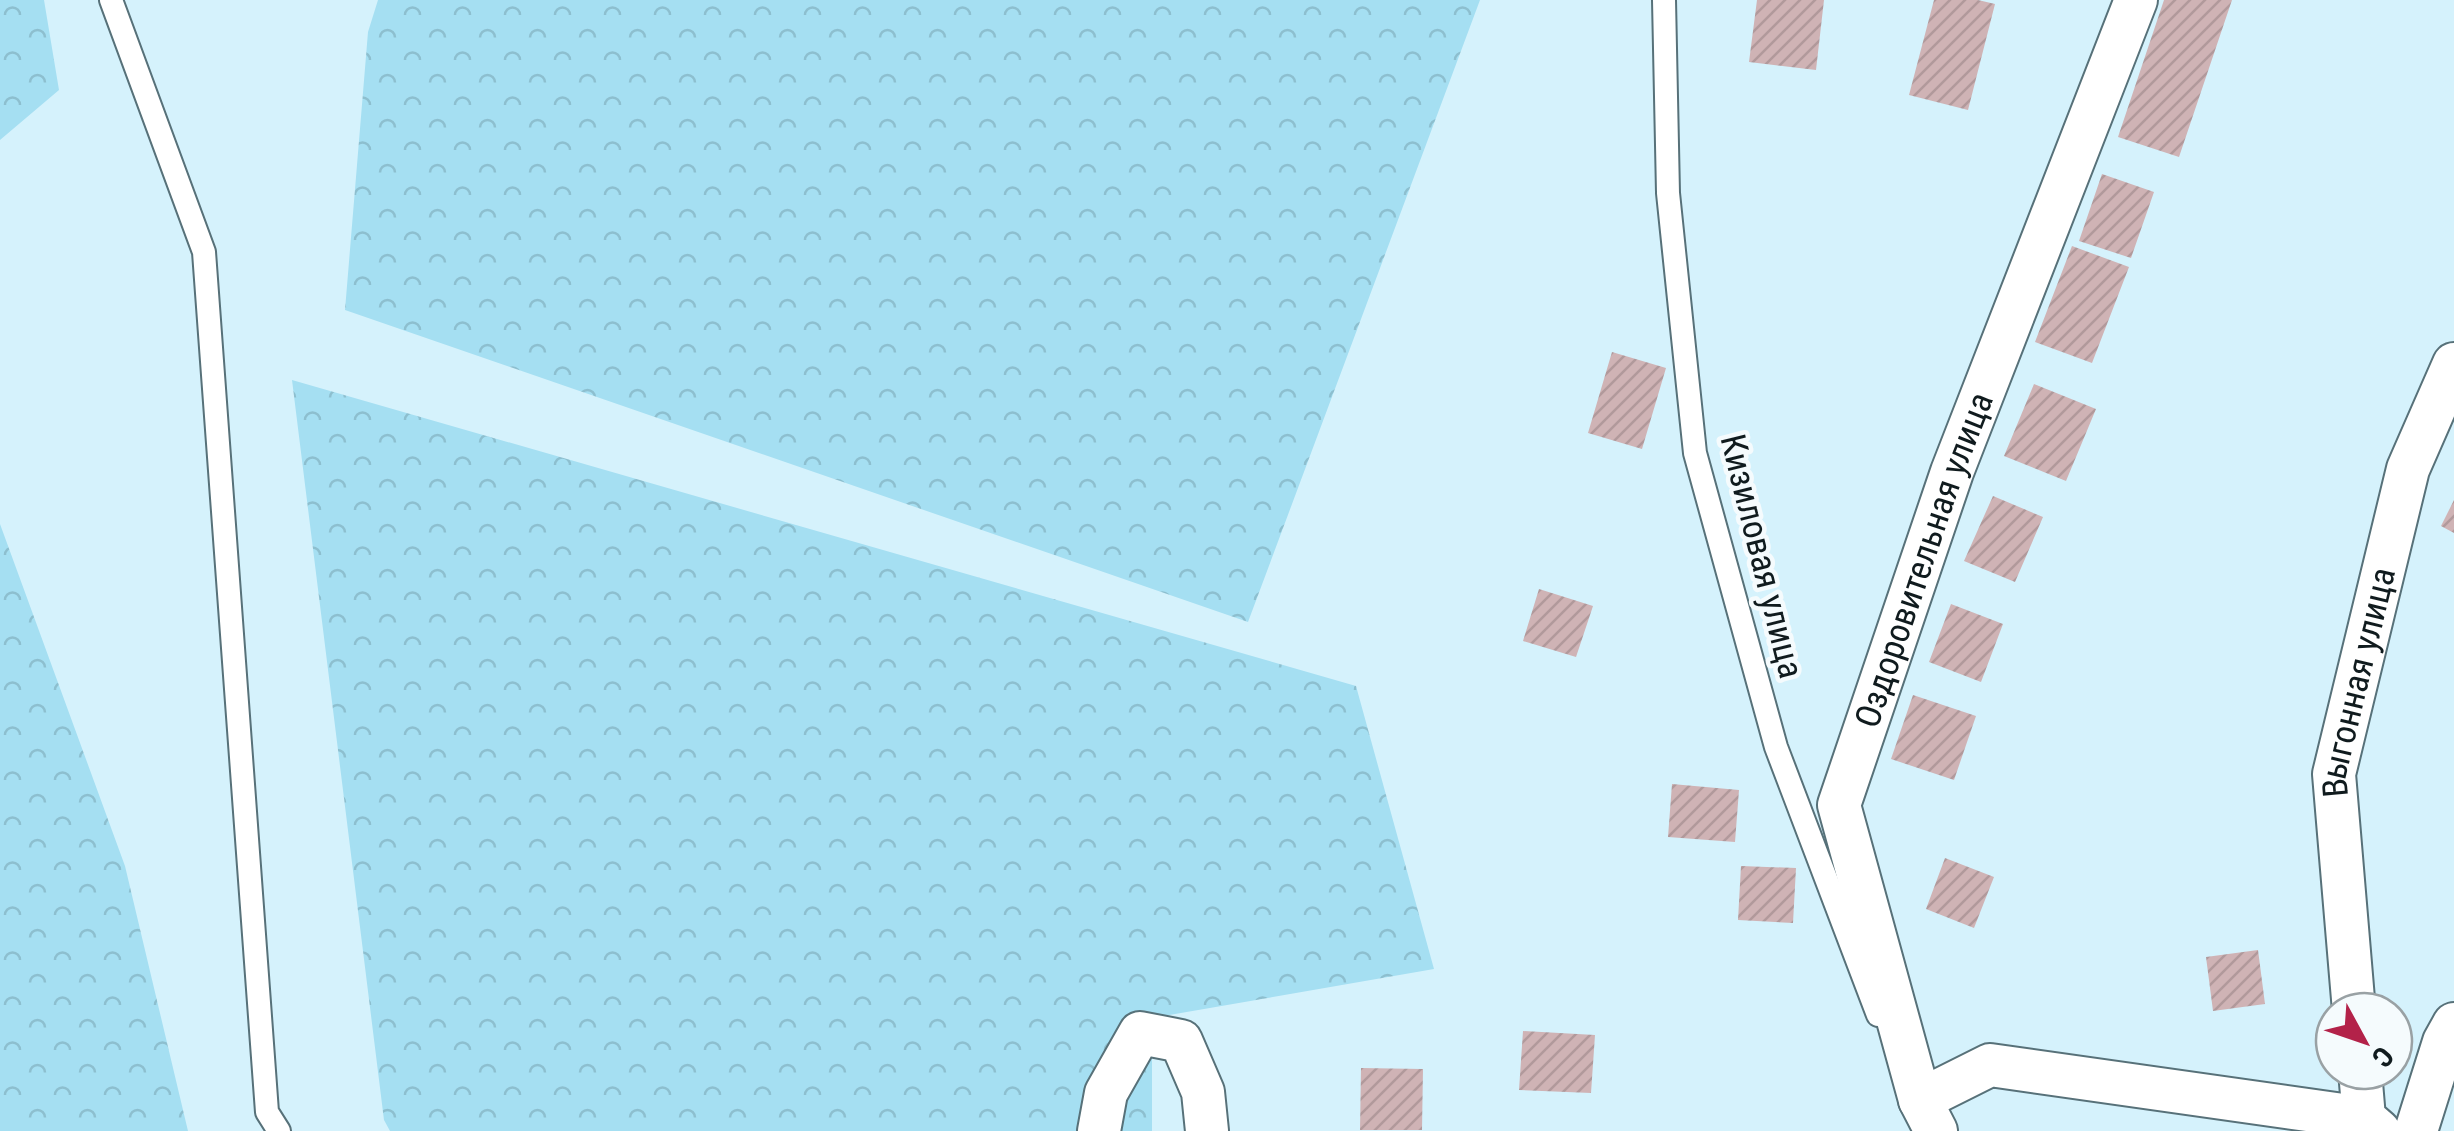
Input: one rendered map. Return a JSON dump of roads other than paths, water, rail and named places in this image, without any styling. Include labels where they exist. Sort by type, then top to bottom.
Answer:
[{"type":"street","name":"Оздоровительная улица","points":[[1928,1115],[1839,805],[1952,472],[2136,0]]},
{"type":"street","name":"Выгонная улица","points":[[2352,991],[2334,774],[2408,469],[2454,364]]},
{"type":"street","points":[[2416,1131],[2444,1042],[2454,1024]]},
{"type":"street","points":[[1099,1131],[1106,1093],[1140,1032],[1181,1042],[1203,1092],[1207,1131]]},
{"type":"street","points":[[1928,1115],[1990,1065],[2371,1124],[2364,1091]]},
{"type":"lane","points":[[110,0],[204,252],[267,1112],[279,1131]]},
{"type":"lane","name":"Кизиловая улица","points":[[1664,0],[1668,193],[1695,453],[1776,747],[1894,1060],[1928,1115]]}]
